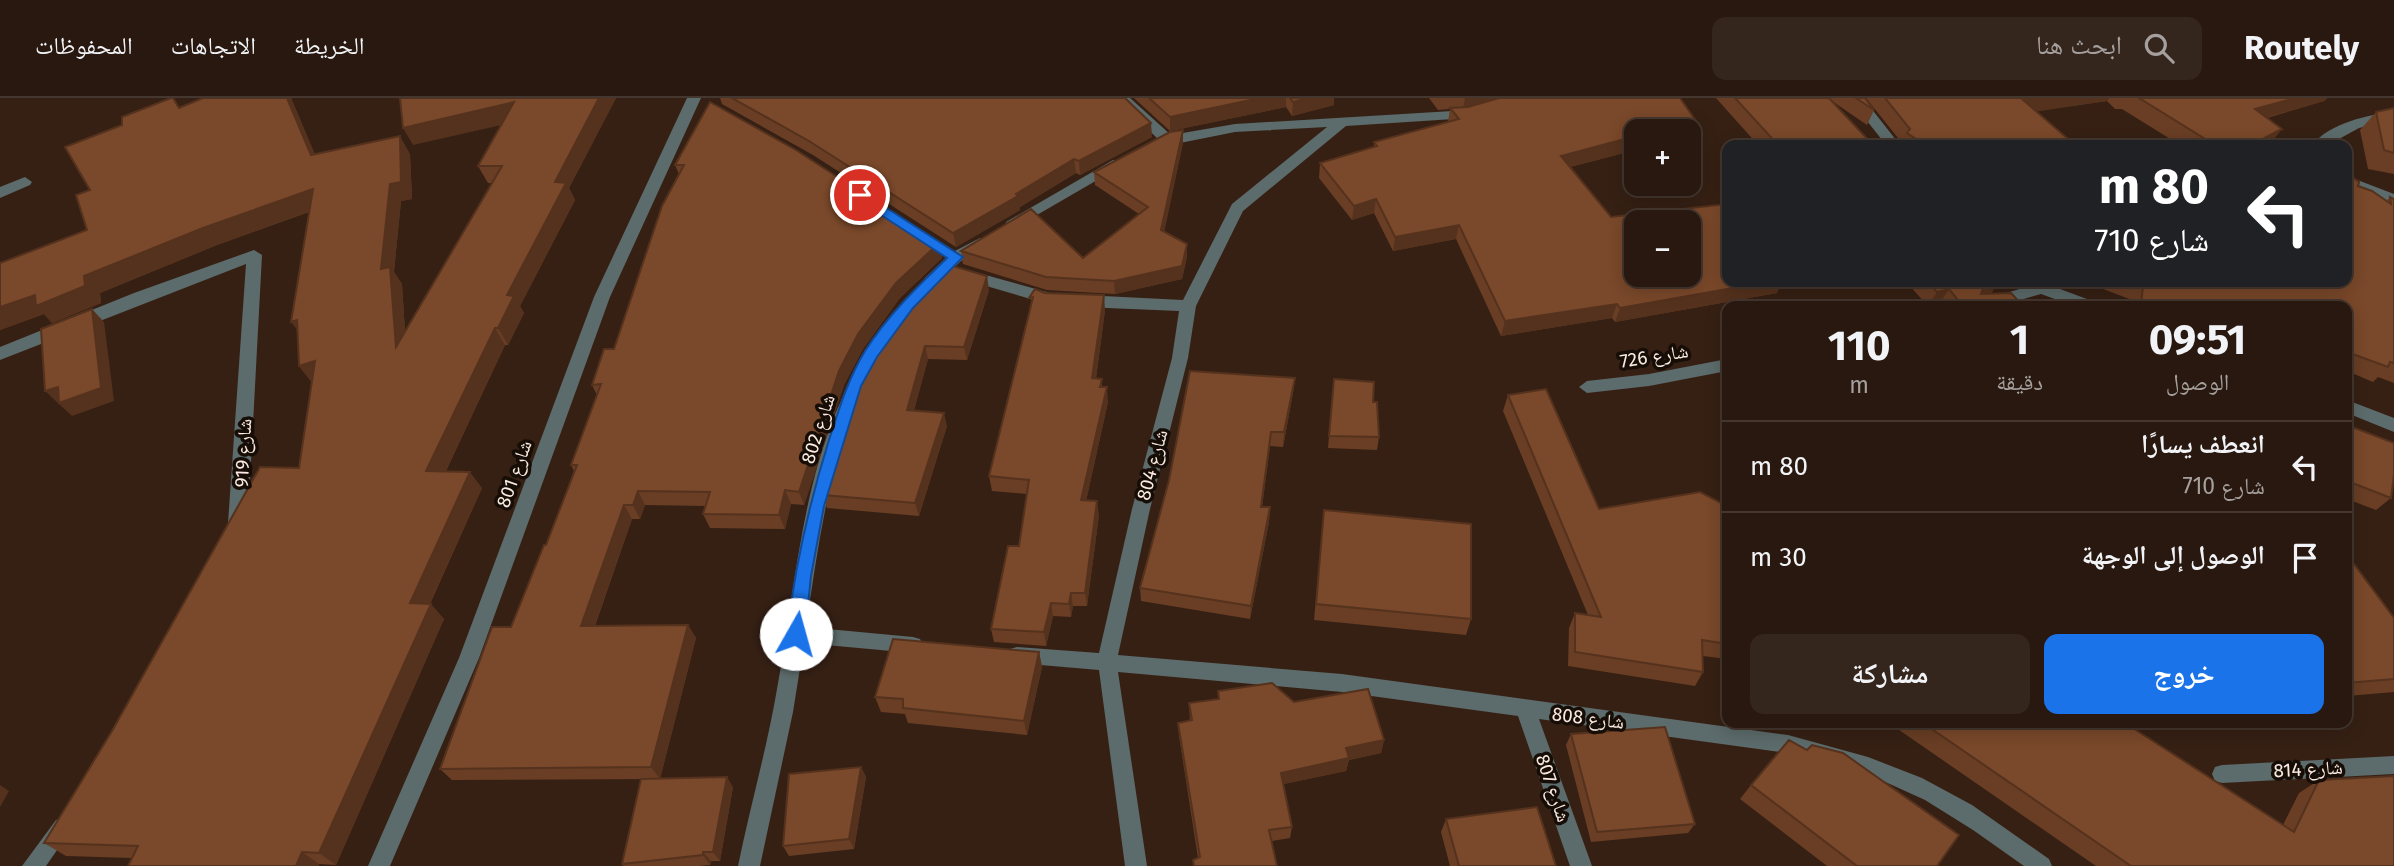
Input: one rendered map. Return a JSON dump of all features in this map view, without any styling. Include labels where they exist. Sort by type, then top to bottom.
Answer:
[{"type":"street","points":[[1122,98],[1166,139]]},
{"type":"street","points":[[1856,98],[1890,140]]},
{"type":"street","name":"شارع 801","points":[[379,866],[469,657],[602,298],[699,100]]},
{"type":"street","points":[[921,290],[948,258],[1166,139],[1235,128],[1464,115],[1487,108]]},
{"type":"street","points":[[2326,140],[2368,119],[2394,116]]},
{"type":"street","name":"شارع 804","points":[[1136,866],[1107,660],[1141,509],[1180,358],[1188,306],[1237,208],[1342,122]]},
{"type":"street","points":[[0,192],[25,182]]},
{"type":"street","points":[[2352,183],[2394,200]]},
{"type":"street","name":"شارع 919","points":[[0,354],[140,297],[254,255],[239,518],[228,540]]},
{"type":"street","points":[[948,258],[1047,299],[1188,306]]},
{"type":"street","points":[[1994,301],[2033,287]]},
{"type":"street","points":[[2048,287],[2078,301]]},
{"type":"street","name":"شارع 802","points":[[749,866],[787,693],[803,576],[827,468],[854,386],[871,354],[896,320]]},
{"type":"street","name":"شارع 726","points":[[1587,387],[1649,380],[1722,366]]},
{"type":"street","points":[[2352,408],[2394,425]]},
{"type":"street","points":[[796,634],[927,646]]},
{"type":"street","name":"شارع 808","points":[[992,653],[1107,660],[1280,680],[1342,684],[1788,744],[1859,762],[1915,785],[1974,818],[2041,866]]},
{"type":"street","name":"شارع 807","points":[[1526,710],[1581,866]]},
{"type":"street","name":"شارع 814","points":[[2222,774],[2394,765]]},
{"type":"street","points":[[33,866],[76,807]]},
{"type":"building","points":[[171,98],[179,108],[203,98],[287,98],[311,155],[400,136],[401,182],[390,184],[381,269],[390,267],[396,347],[502,166],[478,166],[514,102],[403,128],[400,98],[599,98],[555,182],[566,183],[507,295],[514,296],[498,328],[495,328],[426,471],[470,472],[410,603],[431,604],[319,853],[302,852],[296,866],[128,866],[138,846],[44,843],[112,731],[260,467],[299,468],[315,361],[299,366],[297,320],[291,322],[313,189],[203,228],[84,276],[85,286],[36,306],[35,295],[0,307],[0,263],[87,230],[76,195],[90,190],[65,147],[122,125],[122,117]]},
{"type":"building","points":[[732,98],[1125,98],[1151,123],[1079,161],[1074,159],[1016,194],[1018,196],[953,233],[809,141]]},
{"type":"building","points":[[1149,98],[1260,98],[1170,117]]},
{"type":"building","points":[[1290,98],[1308,98],[1293,102]]},
{"type":"building","points":[[1499,98],[1680,98],[1695,119],[1624,119],[1624,139],[1561,156],[1611,217],[1624,216],[1624,287],[1701,287],[1701,210],[1673,210],[1722,205],[1722,287],[1739,287],[1620,308],[1617,304],[1505,321],[1459,225],[1395,237],[1376,199],[1354,206],[1320,163],[1377,146],[1374,142],[1459,119],[1450,108],[1468,107]]},
{"type":"building","points":[[1735,98],[1829,98],[1868,140],[1773,140]]},
{"type":"building","points":[[1856,98],[1865,98],[1874,110]]},
{"type":"building","points":[[1885,98],[2036,98],[2023,100],[2069,140],[1918,140],[1907,133],[1910,129]]},
{"type":"building","points":[[2139,98],[2295,98],[2255,109],[2282,129],[2261,140],[2207,140]]},
{"type":"building","points":[[710,102],[796,150],[939,243],[896,283],[858,334],[839,371],[799,492],[785,490],[779,515],[703,514],[710,492],[638,491],[633,505],[624,505],[581,626],[688,625],[651,767],[440,769],[492,627],[511,627],[546,545],[577,465],[571,465],[601,384],[592,385],[604,349],[614,349],[662,206],[684,165],[675,165]]},
{"type":"building","points":[[2394,108],[2394,153],[2384,150],[2376,112]]},
{"type":"building","points":[[1183,130],[1161,230],[1187,244],[1182,266],[1114,281],[1046,277],[961,251],[1031,209],[1083,258],[1148,207],[1094,172],[1170,132]]},
{"type":"building","points":[[2352,177],[2359,182],[2358,186],[2372,191],[2391,204],[2390,197],[2394,199],[2394,363],[2390,362],[2388,367],[2352,354],[2352,301],[2142,301],[2143,287],[2352,287]]},
{"type":"building","points":[[946,264],[987,276],[964,347],[925,346],[907,410],[944,413],[915,503],[823,495],[861,374],[876,346],[913,297]]},
{"type":"building","points":[[1932,287],[1983,287],[1981,294],[2011,293],[2018,301],[1959,301],[1949,289],[1937,292]]},
{"type":"building","points":[[1035,289],[1045,293],[1104,295],[1092,378],[1102,379],[1100,387],[1107,387],[1081,500],[1097,501],[1085,593],[1071,593],[1069,604],[1051,603],[1044,632],[991,629],[1008,546],[1019,546],[1029,480],[989,476],[1033,297],[1029,298]]},
{"type":"building","points":[[92,309],[101,388],[59,403],[58,387],[45,391],[41,329]]},
{"type":"building","points":[[1190,371],[1295,378],[1284,432],[1271,432],[1261,507],[1270,507],[1251,606],[1140,588],[1169,480]]},
{"type":"building","points":[[1334,379],[1374,382],[1373,402],[1377,402],[1379,437],[1329,436]]},
{"type":"building","points":[[1546,389],[1599,509],[1700,492],[1722,503],[1722,643],[1702,640],[1703,672],[1575,652],[1575,613],[1601,617],[1508,395]]},
{"type":"building","points":[[2352,427],[2394,443],[2391,498],[2352,483]]},
{"type":"building","points":[[1324,510],[1471,524],[1471,619],[1316,604]]},
{"type":"building","points":[[2352,564],[2394,618],[2394,679],[2352,683]]},
{"type":"building","points":[[893,639],[1039,652],[1024,721],[903,708],[903,699],[875,697]]},
{"type":"building","points":[[1272,683],[1294,702],[1368,689],[1384,740],[1346,748],[1349,758],[1281,773],[1292,827],[1269,830],[1277,866],[1194,866],[1193,860],[1200,857],[1178,723],[1192,720],[1189,703],[1219,699],[1218,691]]},
{"type":"building","points":[[1665,727],[1695,824],[1597,832],[1571,734]]},
{"type":"building","points":[[1930,728],[2133,728],[2294,832],[2319,780],[2394,776],[2394,866],[2131,866]]},
{"type":"building","points":[[1789,740],[1807,750],[1812,745],[1843,753],[1959,835],[1937,866],[1857,866],[1751,785]]},
{"type":"building","points":[[861,767],[849,839],[783,846],[789,774]]},
{"type":"building","points":[[727,777],[713,852],[622,864],[641,779]]},
{"type":"building","points":[[1537,807],[1556,866],[1459,866],[1446,819]]},
{"type":"route","points":[[796,634],[816,506],[854,386],[871,354],[908,304],[956,257],[860,195]]}]
